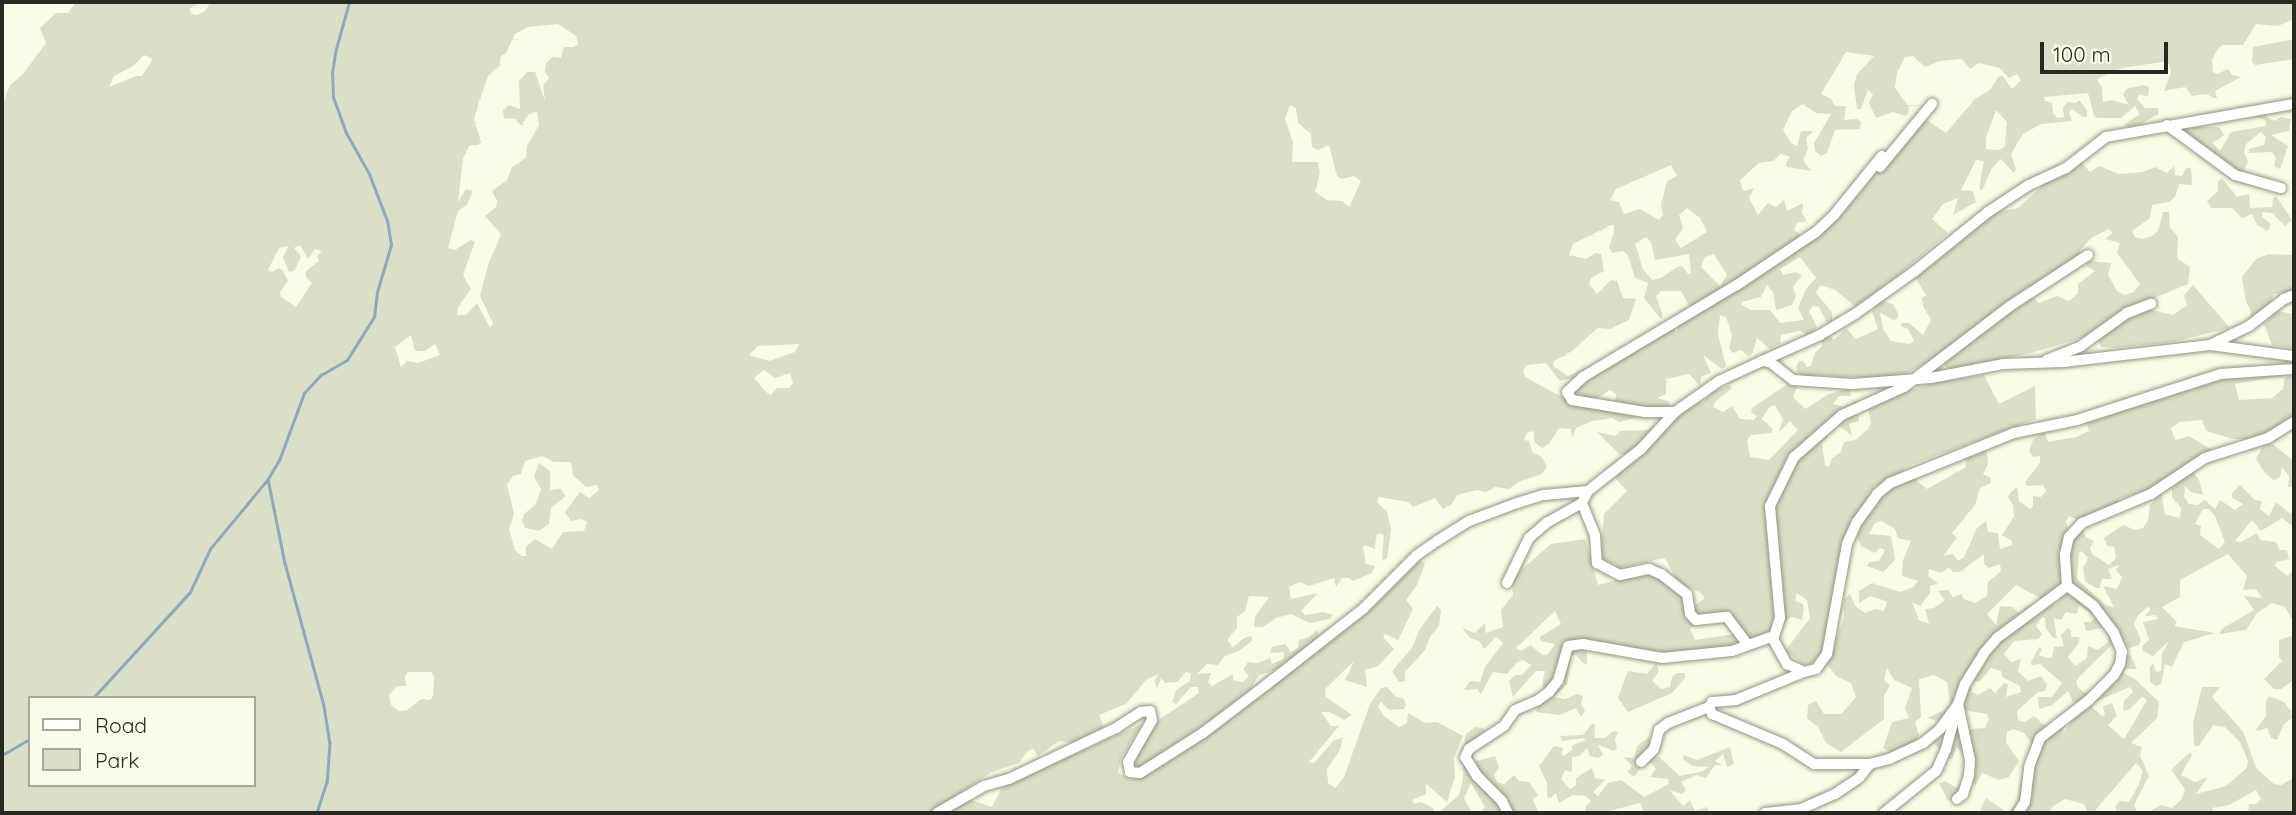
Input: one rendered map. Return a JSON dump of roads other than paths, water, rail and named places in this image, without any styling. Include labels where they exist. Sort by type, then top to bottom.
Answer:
[{"type":"street","points":[[1675,412],[1645,412],[1572,400],[1567,392],[1594,369],[1726,292],[1816,232],[1899,147],[1932,104]]},
{"type":"street","points":[[1507,583],[1529,538],[1546,523],[1582,503],[1588,491],[1641,449],[1675,412],[1719,381],[1820,335],[1855,314],[1915,271],[1988,212],[2029,186],[2066,168],[2106,137],[2294,104]]},
{"type":"street","points":[[2167,125],[2235,175],[2281,188]]},
{"type":"street","points":[[1860,185],[1882,156]]},
{"type":"street","points":[[1804,672],[1787,664],[1777,651],[1774,636],[1780,618],[1770,506],[1783,476],[1804,446],[1842,415],[1904,387],[2010,306],[2088,256]]},
{"type":"street","points":[[2210,345],[2249,326],[2284,299],[2294,295]]},
{"type":"street","points":[[2042,362],[2081,346],[2127,313],[2151,304]]},
{"type":"street","points":[[1762,361],[1770,362],[1786,377],[1807,382],[1852,384],[1913,379],[2003,364],[2210,345],[2294,356]]},
{"type":"street","points":[[1641,762],[1654,749],[1659,730],[1668,723],[1709,707],[1712,702],[1736,700],[1815,669],[1827,654],[1843,564],[1852,533],[1877,494],[1890,483],[2014,433],[2077,420],[2220,374],[2294,369]]},
{"type":"street","points":[[2067,586],[2066,542],[2082,523],[2151,494],[2205,458],[2268,438],[2294,422]]},
{"type":"street","points":[[937,813],[984,786],[1009,779],[1116,728],[1141,712],[1150,711],[1152,720],[1128,762],[1130,772],[1140,773],[1203,733],[1266,685],[1363,609],[1416,555],[1469,521],[1545,495],[1588,491]]},
{"type":"street","points":[[1582,503],[1595,536],[1594,557],[1597,563],[1620,575],[1649,569],[1661,574],[1687,594],[1690,614],[1696,620],[1727,617],[1748,645]]},
{"type":"street","points":[[1709,707],[1712,714],[1783,744],[1814,764],[1870,764],[1889,760],[1923,743],[1940,729],[1958,704],[1984,653],[1997,638],[2067,586]]},
{"type":"street","points":[[2018,813],[2025,802],[2029,767],[2040,738],[2089,700],[2114,675],[2120,664],[2122,652],[2114,633],[2094,606],[2067,586]]},
{"type":"street","points":[[1508,813],[1502,801],[1477,776],[1465,757],[1469,749],[1504,726],[1515,709],[1538,700],[1549,692],[1558,681],[1568,646],[1583,644],[1662,658],[1713,654],[1774,636]]},
{"type":"street","points":[[1957,799],[1963,794],[1970,760],[1958,704]]},
{"type":"street","points":[[1884,813],[1936,771],[1946,749],[1958,704]]},
{"type":"street","points":[[1765,813],[1801,809],[1835,794],[1859,778],[1870,764]]},
{"type":"waterway","points":[[95,696],[190,592],[210,549],[268,479],[280,458],[304,393],[321,375],[347,360],[374,317],[377,292],[391,245],[387,221],[369,174],[346,133],[333,97],[332,73],[336,49],[349,2]]},
{"type":"waterway","points":[[268,479],[285,563],[324,706],[330,743],[327,782],[317,813]]},
{"type":"waterway","points":[[2,755],[28,740]]}]
